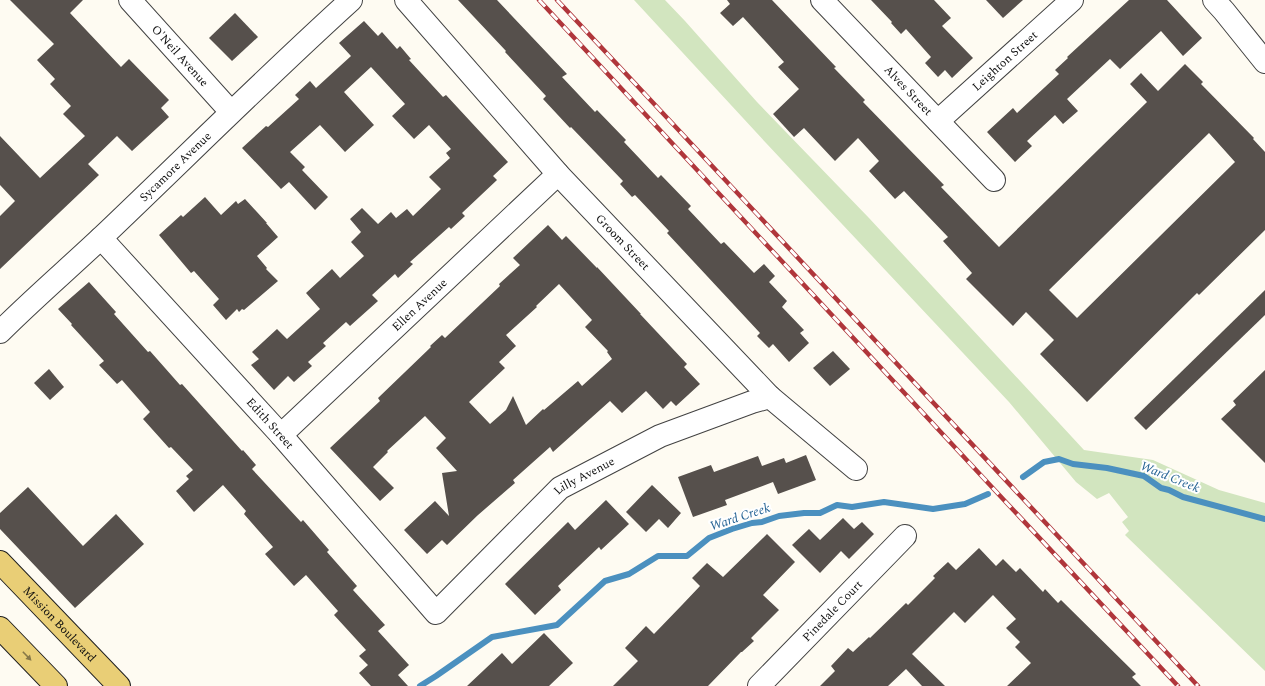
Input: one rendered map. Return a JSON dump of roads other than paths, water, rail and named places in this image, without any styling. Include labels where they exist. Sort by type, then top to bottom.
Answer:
[{"type":"main road","name":"Mission Boulevard","points":[[0,562],[119,686]]},
{"type":"main road","points":[[0,628],[56,686]]},
{"type":"street","name":"O'Neil Avenue","points":[[130,0],[231,112]]},
{"type":"street","name":"Sycamore Avenue","points":[[0,332],[351,0]]},
{"type":"street","name":"Groom Street","points":[[406,0],[558,174],[770,397],[856,469]]},
{"type":"street","name":"Alves Street","points":[[822,0],[994,180]]},
{"type":"street","name":"Leighton Street","points":[[938,121],[1072,0]]},
{"type":"street","points":[[1214,0],[1265,62]]},
{"type":"street","name":"Ellen Avenue","points":[[281,435],[558,174]]},
{"type":"street","name":"Edith Street","points":[[101,238],[281,435],[436,613]]},
{"type":"street","name":"Lilly Avenue","points":[[436,613],[560,488],[660,436],[752,402],[770,397]]},
{"type":"street","name":"Pinedale Court","points":[[759,686],[904,536]]},
{"type":"waterway","name":"Ward Creek","points":[[1023,477],[1044,462],[1059,459],[1073,464],[1107,468],[1144,476],[1161,488],[1183,497],[1265,519]]},
{"type":"waterway","name":"Ward Creek","points":[[420,686],[492,637],[557,625],[605,581],[629,574],[658,556],[687,556],[709,538],[732,529],[752,523],[762,522],[779,516],[820,513],[837,505],[852,507],[884,502],[933,509],[965,504],[988,494]]},
{"type":"railway","points":[[539,0],[1178,686]]},
{"type":"railway","points":[[557,0],[1198,686]]}]
